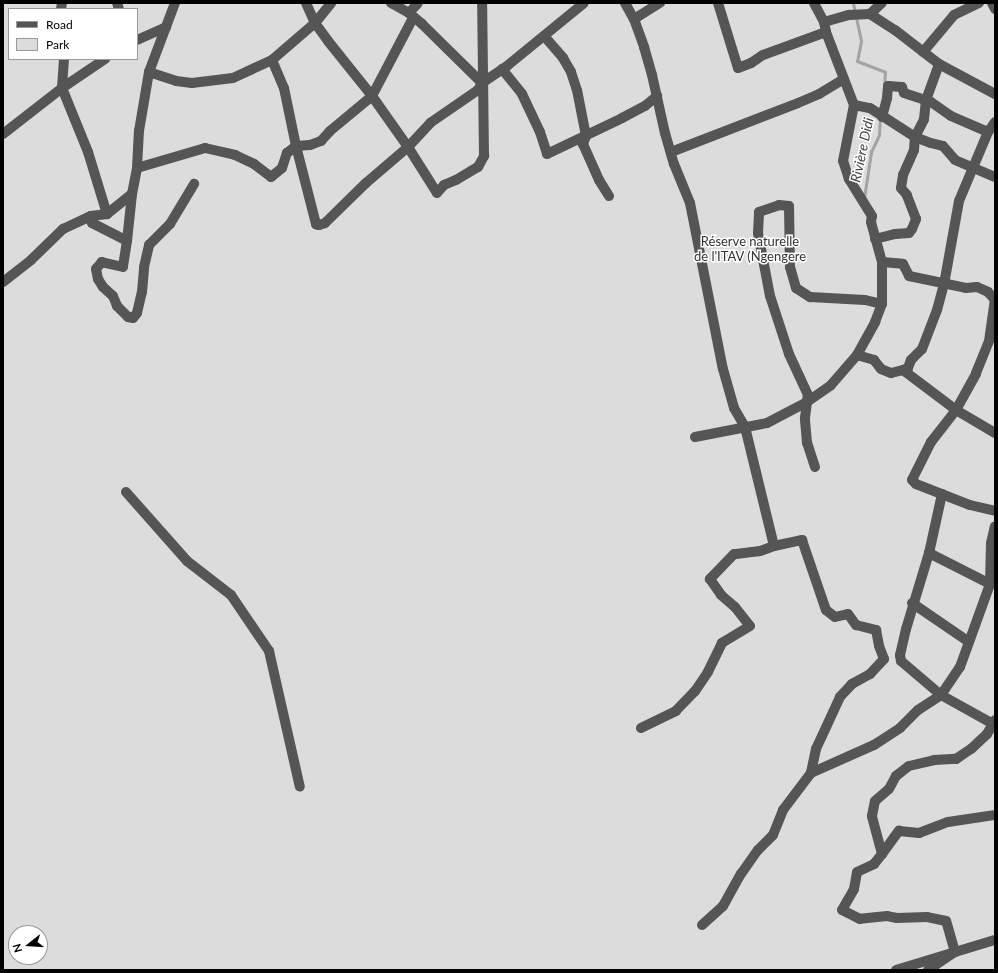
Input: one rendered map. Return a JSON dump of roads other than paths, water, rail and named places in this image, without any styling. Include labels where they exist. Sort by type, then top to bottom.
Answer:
[{"type":"street","points":[[175,3],[149,72],[139,131],[137,168],[132,194],[123,267],[102,262],[96,269],[98,279],[102,287],[113,296],[117,306],[128,317],[133,318],[137,313],[142,292],[148,245],[170,224],[194,184]]},
{"type":"street","points":[[306,3],[315,23],[372,96],[408,147],[437,193],[444,184],[456,180],[478,167],[484,156],[482,3]]},
{"type":"street","points":[[149,72],[176,81],[192,84],[233,78],[272,60],[315,23],[332,3]]},
{"type":"street","points":[[391,3],[422,24],[482,83]]},
{"type":"street","points":[[137,168],[205,148],[241,158],[254,164],[272,178],[282,168],[287,153],[296,146],[310,145],[321,141],[330,131],[372,96],[418,3]]},
{"type":"street","points":[[272,60],[284,88],[296,146],[316,224],[319,225],[325,223],[366,183],[408,147],[430,123],[478,90],[482,83],[545,37],[584,3]]},
{"type":"street","points":[[625,3],[634,19],[652,75],[671,152],[690,203],[723,369],[734,408],[745,427],[774,546]]},
{"type":"street","points":[[634,19],[660,3]]},
{"type":"street","points":[[718,3],[738,68],[751,63],[763,55],[826,32]]},
{"type":"street","points":[[695,437],[767,424],[807,402],[831,385],[857,355],[875,322],[882,304],[882,262],[871,222],[872,216],[849,179],[843,161],[854,105],[826,32],[824,22],[814,3]]},
{"type":"street","points":[[824,22],[849,15],[865,14],[882,3]]},
{"type":"street","points":[[924,52],[954,15],[980,3]]},
{"type":"street","points":[[992,3],[995,9]]},
{"type":"street","points":[[865,14],[895,30],[939,64],[995,94]]},
{"type":"street","points":[[138,40],[166,27]]},
{"type":"street","points":[[545,37],[563,58],[571,72],[577,90],[586,136],[583,144],[599,180],[609,196]]},
{"type":"street","points":[[64,60],[62,88],[88,152],[107,214]]},
{"type":"street","points":[[3,134],[62,88],[104,60]]},
{"type":"street","points":[[875,239],[895,234],[909,233],[916,219],[907,195],[901,188],[903,175],[914,150],[915,137],[924,119],[926,100],[939,64]]},
{"type":"street","points":[[502,69],[522,94],[540,132],[547,154],[645,106],[657,96]]},
{"type":"street","points":[[671,152],[798,103],[819,94],[844,79]]},
{"type":"street","points":[[880,116],[887,98],[888,86],[902,87],[904,93],[926,100],[951,116],[988,132]]},
{"type":"street","points":[[854,105],[870,108],[880,116],[915,137],[943,146],[956,160],[995,176]]},
{"type":"street","points":[[857,355],[874,360],[881,369],[891,373],[908,368],[911,360],[922,349],[937,310],[944,284],[959,201],[988,132],[995,122]]},
{"type":"street","points":[[3,282],[31,260],[63,229],[91,216],[107,214],[132,194]]},
{"type":"street","points":[[815,467],[807,444],[805,418],[808,395],[789,354],[770,296],[758,233],[759,212],[779,205],[789,206],[790,268],[796,288],[810,296],[865,300],[882,304]]},
{"type":"street","points":[[91,216],[92,223],[127,241]]},
{"type":"street","points":[[882,262],[903,264],[909,276],[966,288],[977,287],[988,292],[995,299],[992,343],[956,410],[931,442],[912,480],[916,484],[970,505],[995,511]]},
{"type":"street","points":[[903,370],[956,410],[995,433]]},
{"type":"street","points":[[126,492],[187,561],[231,595],[269,651],[300,787]]},
{"type":"street","points":[[882,854],[872,816],[875,801],[889,789],[896,776],[910,766],[934,760],[956,759],[971,749],[987,734],[994,722],[941,695],[901,661],[900,655],[912,603],[929,553],[942,494]]},
{"type":"street","points":[[811,773],[874,745],[900,728],[918,710],[941,695],[960,667],[990,584],[991,543],[995,526]]},
{"type":"street","points":[[641,728],[676,711],[699,684],[722,643],[750,626],[735,607],[721,595],[710,579],[734,554],[760,551],[774,546],[802,540],[826,610],[835,617],[848,614],[856,625],[876,630],[879,646],[884,659],[870,674],[852,684],[840,697],[816,749],[811,773],[783,810],[773,835],[758,850],[741,874],[723,906],[702,925]]},
{"type":"street","points":[[929,553],[990,584]]},
{"type":"street","points":[[912,603],[969,642]]},
{"type":"street","points":[[955,952],[946,922],[927,917],[897,918],[887,916],[860,919],[842,910],[854,889],[856,872],[874,864],[899,831],[919,833],[948,822],[995,815]]},
{"type":"street","points":[[896,970],[995,940]]},
{"type":"street","points":[[928,970],[955,952]]},
{"type":"waterway","name":"Rivière Didi","points":[[853,3],[861,41],[857,61],[885,72],[884,86]]},
{"type":"waterway","name":"Rivière Didi","points":[[864,198],[871,152],[879,135],[880,118]]},
{"type":"park label","name":"Réserve naturelle de l'ITAV (Ngengere","points":[[750,250]]}]
